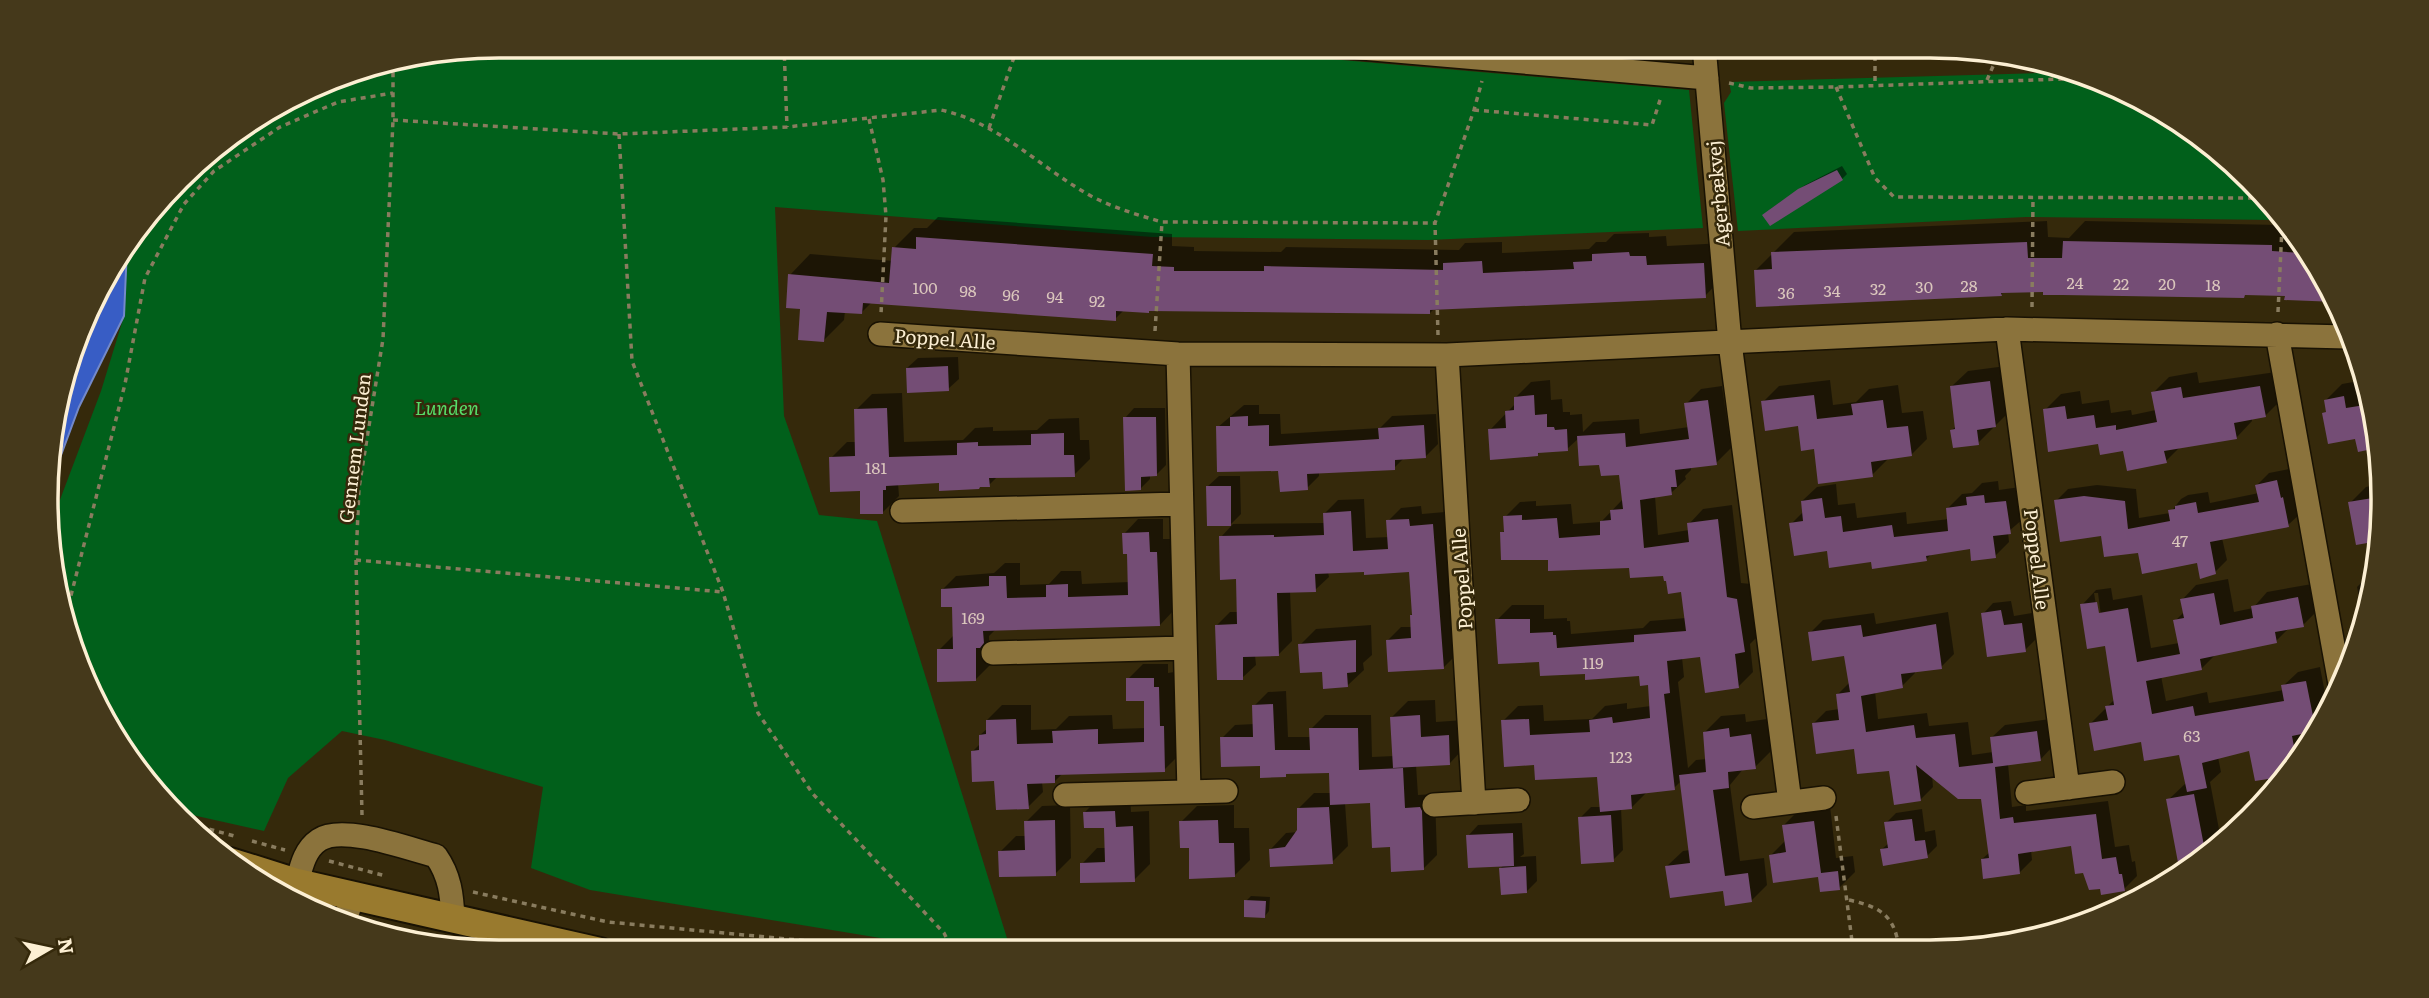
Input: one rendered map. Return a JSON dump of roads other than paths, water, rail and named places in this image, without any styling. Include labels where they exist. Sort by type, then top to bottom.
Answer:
[{"type":"main road","points":[[252,865],[300,870],[354,896],[547,940]]},
{"type":"street","points":[[1544,58],[1707,78]]},
{"type":"street","name":"Agerbækvej","points":[[1705,58],[1730,343]]},
{"type":"street","name":"Poppel Alle","points":[[2007,329],[2068,788]]},
{"type":"street","name":"Poppel Alle","points":[[880,334],[1178,355],[1447,355],[2007,329],[2340,337]]},
{"type":"street","points":[[2277,334],[2337,669]]},
{"type":"street","points":[[1730,343],[1790,802]]},
{"type":"street","points":[[1178,355],[1189,792]]},
{"type":"street","name":"Poppel Alle","points":[[1447,355],[1474,803]]},
{"type":"street","points":[[902,511],[1181,504]]},
{"type":"street","points":[[993,653],[1185,648]]},
{"type":"street","points":[[2027,793],[2113,782]]},
{"type":"street","points":[[1065,794],[1226,791]]},
{"type":"street","points":[[1752,807],[1824,798]]},
{"type":"street","points":[[1434,805],[1518,800]]},
{"type":"street","points":[[300,870],[318,840],[337,834],[436,856],[446,870],[451,890],[453,919]]},
{"type":"street","points":[[348,913],[354,896]]},
{"type":"water","points":[[126,263],[124,316],[79,407],[60,457],[66,413],[81,357],[103,304]]},
{"type":"park label","name":"Lunden","points":[[447,407]]}]
